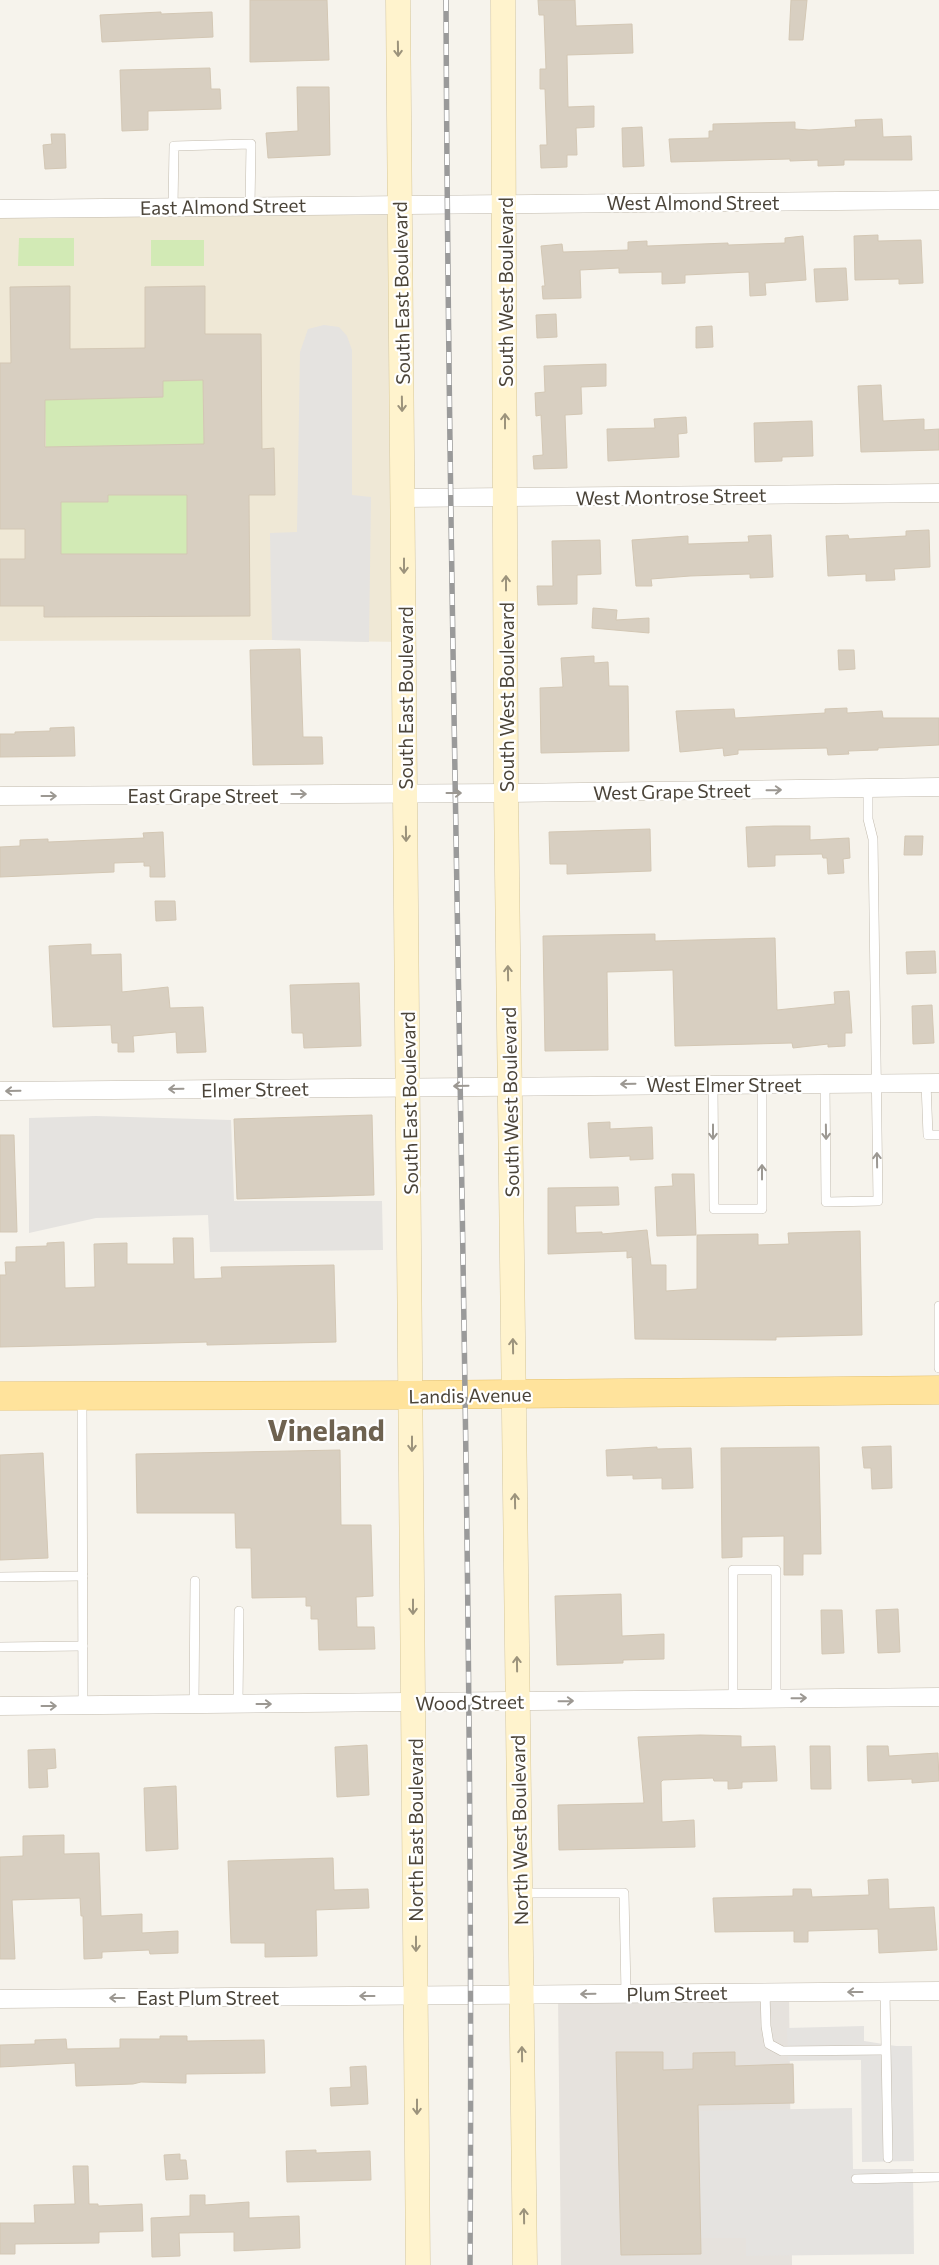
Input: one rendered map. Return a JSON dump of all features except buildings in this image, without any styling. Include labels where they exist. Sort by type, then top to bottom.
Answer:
[{"type":"main road","name":"South East Boulevard","points":[[398,0],[411,1396]]},
{"type":"main road","name":"South West Boulevard","points":[[503,0],[506,793],[514,1394]]},
{"type":"main road","name":"Landis Avenue","points":[[0,1396],[411,1396],[939,1390]]},
{"type":"main road","name":"North West Boulevard","points":[[514,1394],[525,2265]]},
{"type":"main road","name":"North East Boulevard","points":[[411,1396],[418,2265]]},
{"type":"street","name":"West Almond Street","points":[[447,204],[939,200]]},
{"type":"street","name":"East Almond Street","points":[[0,208],[447,204]]},
{"type":"street","name":"West Montrose Street","points":[[403,498],[939,493]]},
{"type":"street","name":"West Grape Street","points":[[406,794],[939,787]]},
{"type":"street","name":"East Grape Street","points":[[0,796],[406,794]]},
{"type":"street","name":"West Elmer Street","points":[[510,1086],[932,1083]]},
{"type":"street","name":"Elmer Street","points":[[0,1092],[510,1086]]},
{"type":"street","name":"Wood Street","points":[[0,1706],[939,1697]]},
{"type":"street","name":"Plum Street","points":[[416,1996],[939,1991]]},
{"type":"street","name":"East Plum Street","points":[[0,1999],[416,1996]]},
{"type":"lane","points":[[173,207],[174,146],[250,144],[250,206]]},
{"type":"lane","points":[[825,1083],[826,1202],[878,1201],[873,839],[868,819],[868,788]]},
{"type":"lane","points":[[932,1083],[928,1135],[939,1134]]},
{"type":"lane","points":[[713,1084],[714,1209],[762,1209],[762,1084]]},
{"type":"lane","points":[[939,1306],[939,1368]]},
{"type":"lane","points":[[82,1396],[83,1705]]},
{"type":"lane","points":[[733,1699],[733,1570],[776,1570],[776,1698]]},
{"type":"lane","points":[[0,1577],[83,1576]]},
{"type":"lane","points":[[194,1704],[195,1580]]},
{"type":"lane","points":[[238,1704],[239,1611]]},
{"type":"lane","points":[[0,1647],[83,1646]]},
{"type":"lane","points":[[520,1893],[624,1893],[626,1994]]},
{"type":"lane","points":[[765,1992],[766,2026],[769,2044],[782,2051],[885,2050]]},
{"type":"lane","points":[[884,1992],[888,2158]]},
{"type":"lane","points":[[856,2179],[939,2177]]},
{"type":"shaded area","points":[[401,204],[404,642],[272,640],[0,641],[0,209]]},
{"type":"shaded area","points":[[324,325],[339,327],[347,336],[352,350],[352,495],[371,497],[369,642],[272,640],[270,533],[297,532],[300,352],[308,329]]},
{"type":"shaded area","points":[[96,1116],[231,1120],[234,1201],[382,1201],[383,1250],[210,1252],[208,1215],[96,1218],[29,1233],[29,1118]]},
{"type":"shaded area","points":[[789,1992],[792,2265],[561,2265],[558,1995]]},
{"type":"shaded area","points":[[864,2026],[864,2041],[896,2046],[912,2046],[914,2161],[862,2162],[861,2060],[788,2061],[787,2028]]},
{"type":"shaded area","points":[[852,2108],[853,2169],[913,2169],[914,2254],[746,2256],[746,2238],[701,2238],[700,2111]]},
{"type":"green space","points":[[19,238],[74,238],[74,266],[18,266]]},
{"type":"green space","points":[[151,240],[204,240],[204,266],[151,266]]},
{"type":"green space","points":[[163,371],[179,381],[203,380],[204,444],[46,448],[44,372],[60,399],[163,397]]},
{"type":"green space","points":[[108,495],[187,495],[187,554],[61,554],[61,502],[108,502]]},
{"type":"railway","points":[[446,0],[448,283],[469,1699],[470,2265]]},
{"type":"district","name":"Vineland","points":[[326,1429]]}]
